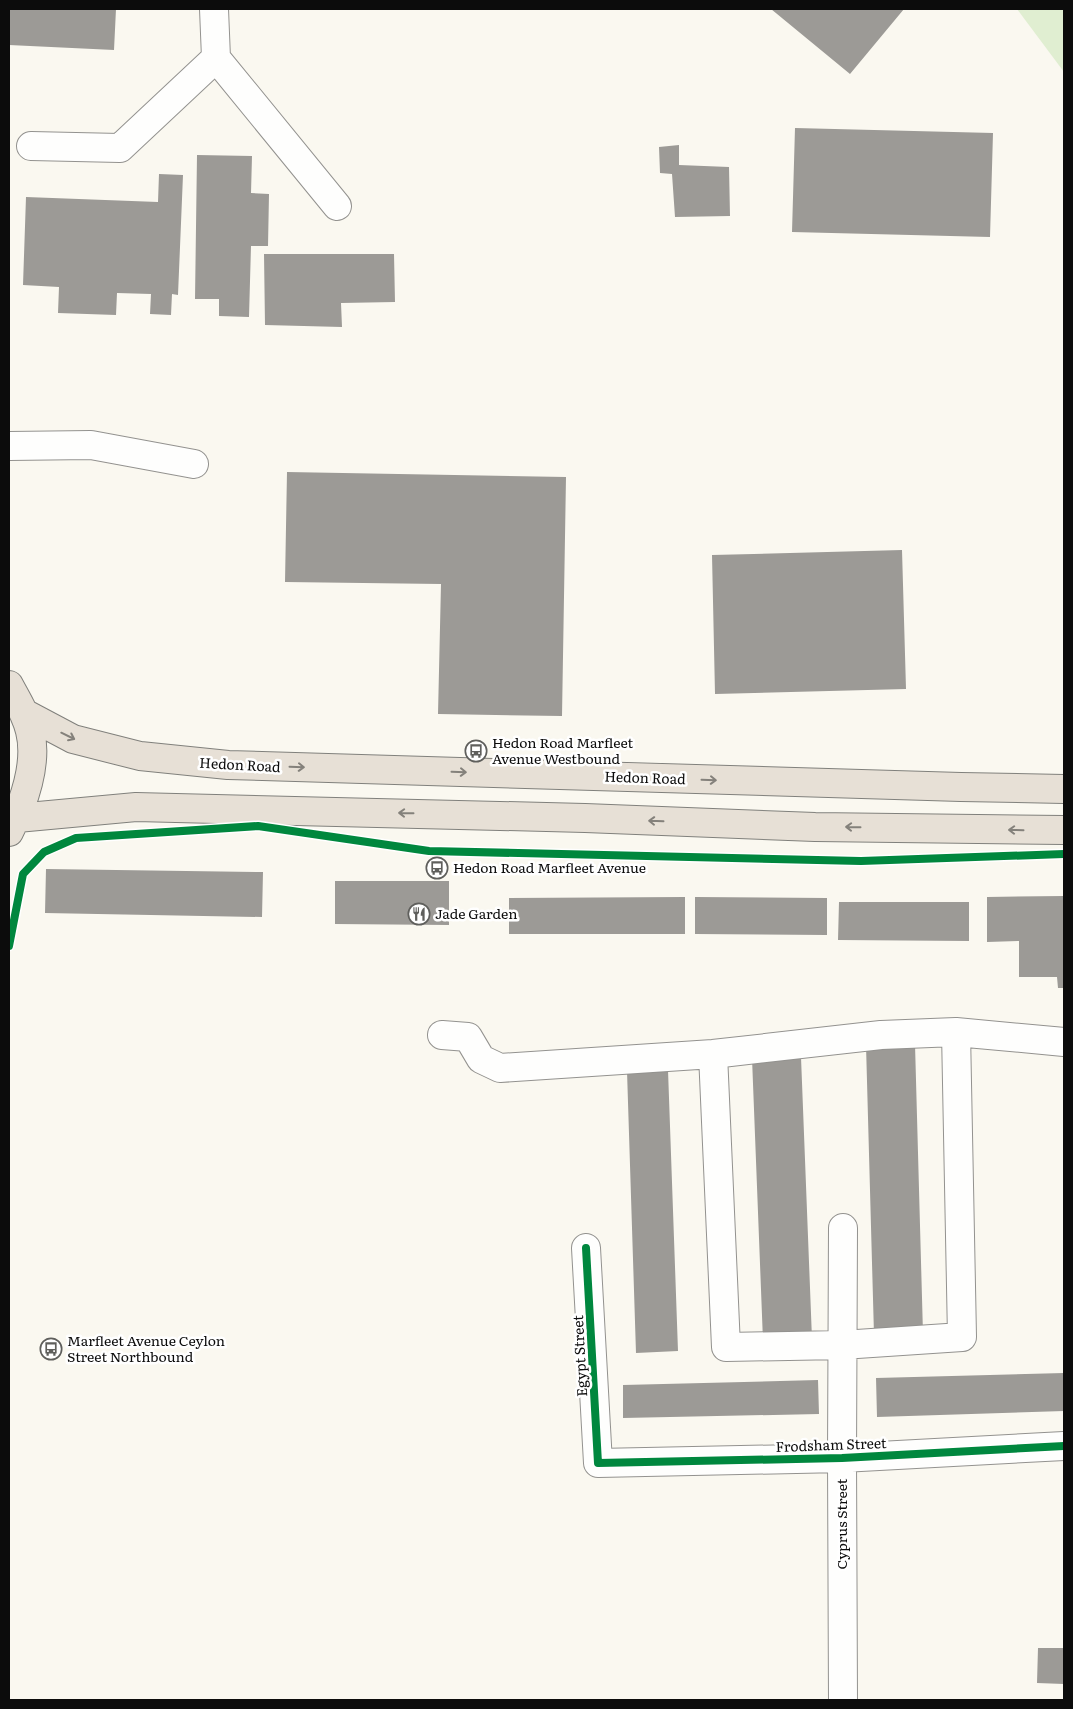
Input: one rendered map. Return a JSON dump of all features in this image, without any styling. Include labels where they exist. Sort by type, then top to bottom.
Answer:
[{"type":"highway","points":[[9,685],[24,713],[30,733],[32,770],[13,825],[136,807],[584,818],[815,827],[1064,830]]},
{"type":"highway","name":"Hedon Road","points":[[24,713],[73,739],[140,756],[228,765],[1064,789]]},
{"type":"street","points":[[214,9],[216,58],[337,206]]},
{"type":"street","points":[[31,146],[120,148],[216,58]]},
{"type":"street","points":[[9,446],[91,445],[194,464]]},
{"type":"street","points":[[442,1035],[468,1037],[482,1059],[500,1068],[713,1054],[882,1035],[956,1032],[1064,1042]]},
{"type":"street","points":[[713,1054],[726,1347],[842,1345],[962,1337],[956,1032]]},
{"type":"street","name":"Cyprus Street","points":[[843,1228],[843,1700]]},
{"type":"street","name":"Egypt Street","points":[[586,1248],[598,1463]]},
{"type":"street","name":"Frodsham Street","points":[[598,1463],[842,1458],[1064,1446]]},
{"type":"green space","points":[[1017,9],[1064,9],[1064,72]]},
{"type":"building","points":[[9,9],[116,9],[114,50],[9,45]]},
{"type":"building","points":[[771,9],[904,9],[850,74]]},
{"type":"building","points":[[795,128],[993,133],[990,237],[792,232]]},
{"type":"building","points":[[679,145],[679,165],[729,167],[730,216],[675,217],[672,174],[660,173],[659,147]]},
{"type":"building","points":[[197,155],[252,156],[251,193],[269,194],[268,246],[251,246],[249,317],[219,316],[219,299],[195,299]]},
{"type":"building","points":[[159,174],[183,175],[178,295],[172,294],[171,315],[150,314],[151,294],[117,293],[116,315],[58,313],[59,287],[23,285],[26,197],[158,202]]},
{"type":"building","points":[[264,254],[394,254],[395,302],[341,303],[342,327],[265,325]]},
{"type":"building","points":[[287,472],[566,477],[562,716],[438,714],[441,584],[285,582]]},
{"type":"building","points":[[902,550],[906,689],[715,694],[712,555]]},
{"type":"building","points":[[46,869],[263,872],[262,917],[45,913]]},
{"type":"building","points":[[335,881],[449,881],[449,925],[335,924]]},
{"type":"building","points":[[1064,896],[1064,988],[1058,988],[1057,977],[1019,977],[1019,941],[987,942],[987,897]]},
{"type":"building","points":[[685,897],[685,934],[509,934],[509,898]]},
{"type":"building","points":[[695,897],[827,898],[827,935],[695,934]]},
{"type":"building","points":[[839,902],[969,902],[969,941],[838,940]]},
{"type":"building","points":[[915,1044],[923,1334],[874,1335],[866,1045]]},
{"type":"building","points":[[801,1057],[812,1339],[763,1341],[752,1058]]},
{"type":"building","points":[[668,1070],[678,1351],[636,1353],[627,1071]]},
{"type":"building","points":[[1064,1373],[1064,1411],[877,1417],[876,1378]]},
{"type":"building","points":[[818,1380],[819,1414],[623,1418],[623,1385]]},
{"type":"building","points":[[1038,1648],[1064,1648],[1064,1684],[1037,1683]]},
{"type":"cycle path","points":[[9,946],[23,874],[44,852],[76,838],[258,826],[429,851],[861,861],[1064,854]]},
{"type":"cycle path","points":[[586,1248],[598,1463],[842,1458],[1064,1446]]},
{"type":"place","name":"Hedon Road Marfleet Avenue Westbound","points":[[476,751]]},
{"type":"place","name":"Hedon Road Marfleet Avenue","points":[[437,868]]},
{"type":"place","name":"Jade Garden","points":[[419,914]]},
{"type":"place","name":"Marfleet Avenue Ceylon Street Northbound","points":[[51,1349]]}]
